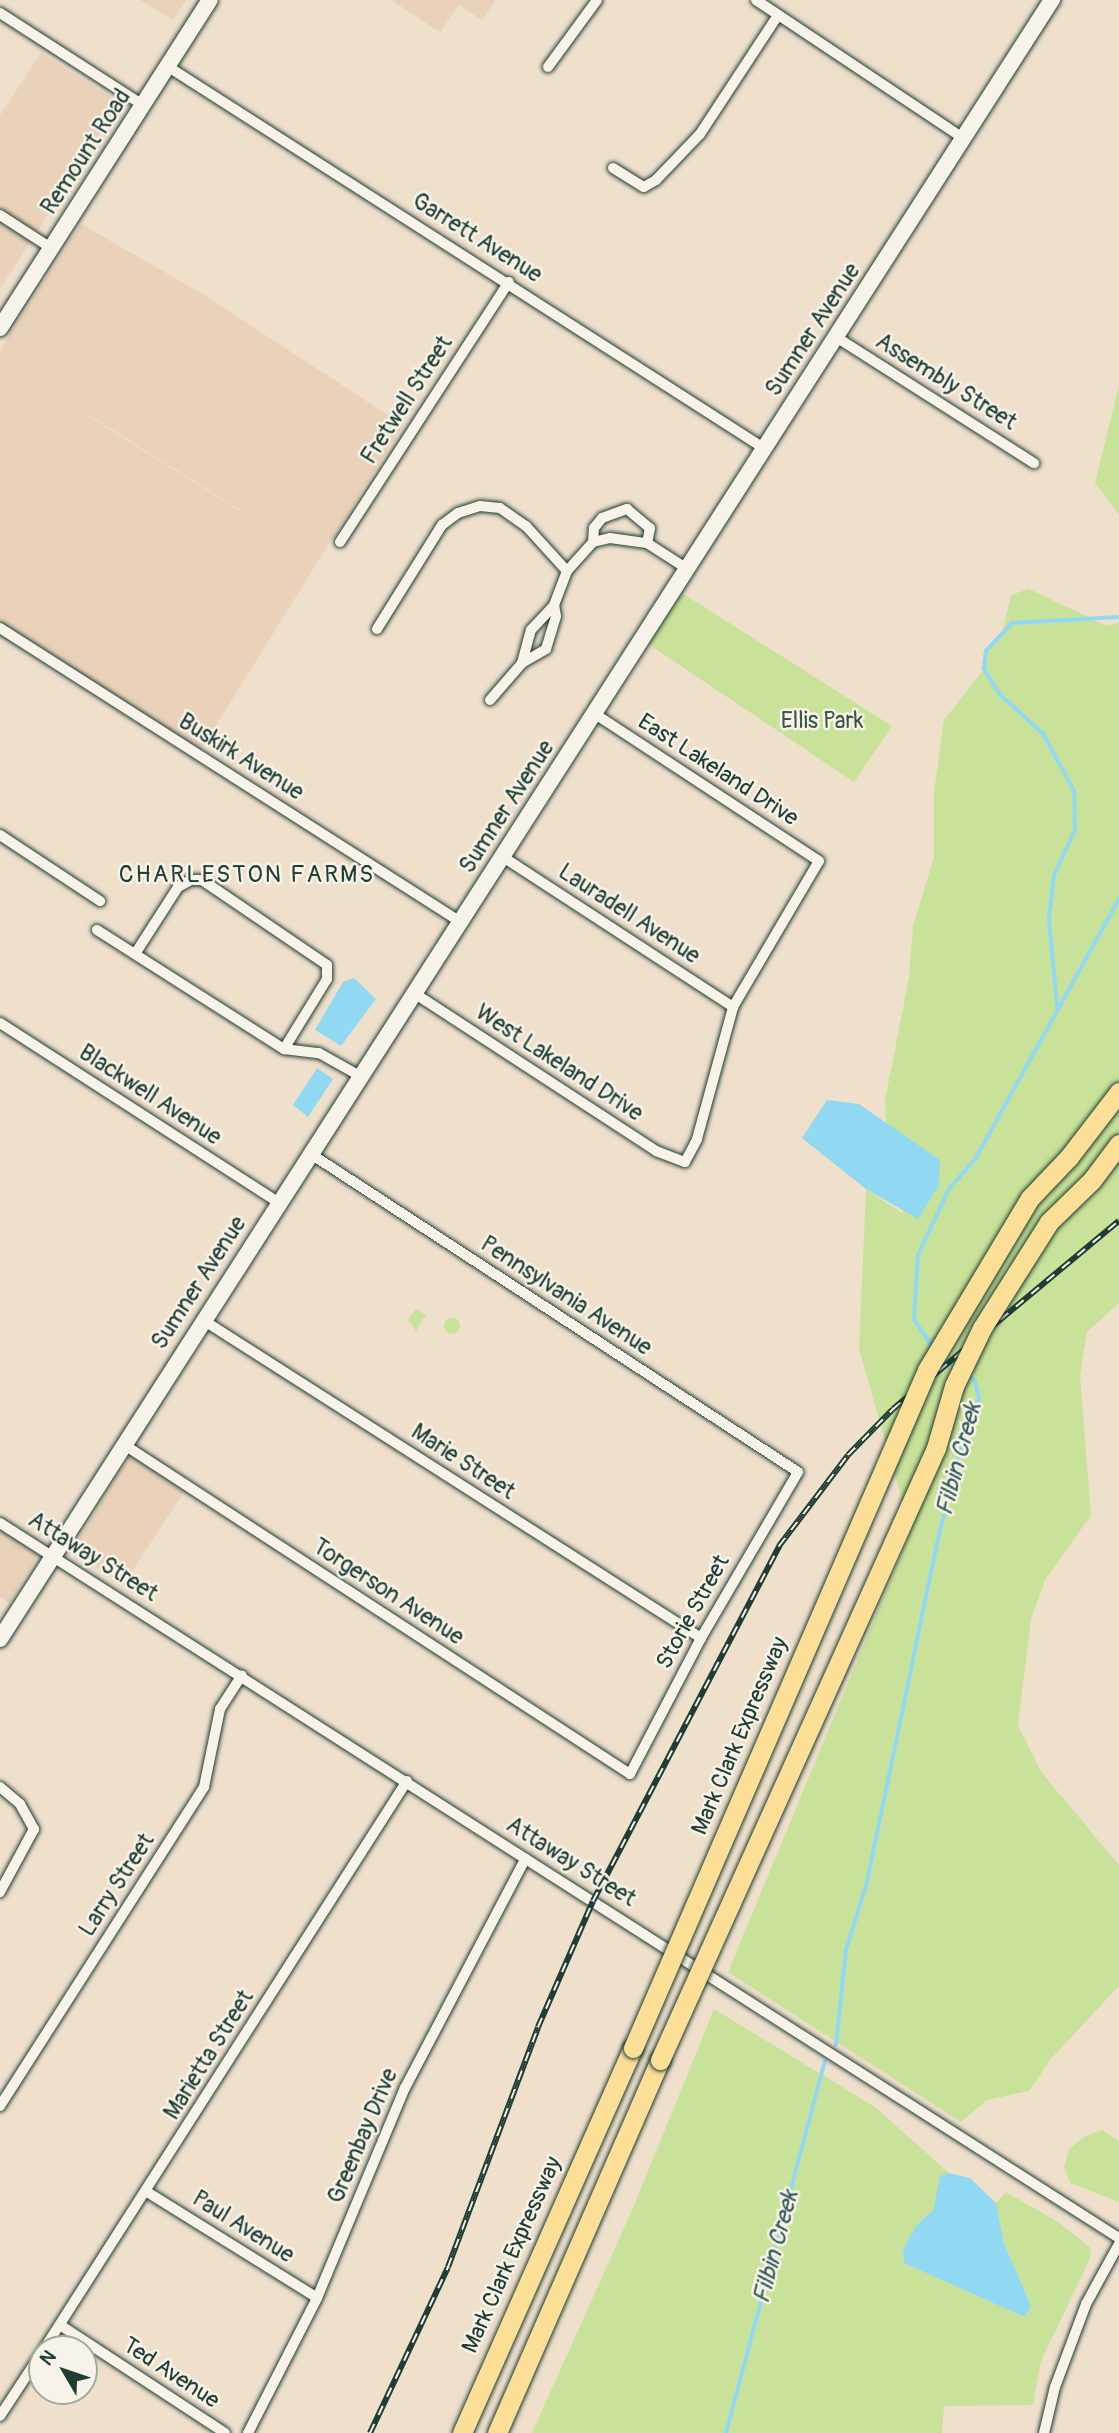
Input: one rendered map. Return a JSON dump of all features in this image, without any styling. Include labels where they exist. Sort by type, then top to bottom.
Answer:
[{"type":"highway","name":"Mark Clark Expressway","points":[[462,2433],[927,1370],[1030,1198],[1069,1157],[1119,1092]]},
{"type":"highway","points":[[497,2433],[549,2307],[936,1448],[959,1375],[982,1328],[1049,1222],[1092,1180],[1119,1144]]},
{"type":"street","name":"Remount Road","points":[[0,328],[210,0]]},
{"type":"street","points":[[548,67],[597,0]]},
{"type":"street","points":[[756,0],[777,17],[963,138]]},
{"type":"street","name":"Sumner Avenue","points":[[0,1639],[458,921],[503,857],[762,447],[836,337],[1052,0]]},
{"type":"street","points":[[0,13],[143,104]]},
{"type":"street","points":[[613,168],[645,187],[656,180],[700,134],[777,17]]},
{"type":"street","name":"Garrett Avenue","points":[[167,66],[509,282],[762,447]]},
{"type":"street","points":[[0,215],[51,248]]},
{"type":"street","name":"Fretwell Street","points":[[340,541],[509,282]]},
{"type":"street","name":"Assembly Street","points":[[836,337],[1034,463]]},
{"type":"street","points":[[377,629],[442,525],[458,513],[480,506],[500,508],[526,526],[567,571]]},
{"type":"street","points":[[593,542],[594,528],[602,518],[627,509],[650,528],[647,543]]},
{"type":"street","points":[[522,663],[531,630],[554,605],[567,571],[593,542],[610,538],[647,543],[685,568]]},
{"type":"street","points":[[491,700],[522,663],[546,649],[556,616],[554,605]]},
{"type":"street","name":"Buskirk Avenue","points":[[0,628],[458,921]]},
{"type":"street","name":"East Lakeland Drive","points":[[594,713],[819,861],[733,1007]]},
{"type":"street","points":[[0,835],[100,901]]},
{"type":"street","name":"Lauradell Avenue","points":[[503,857],[733,1007]]},
{"type":"street","points":[[135,954],[178,887],[186,881],[202,880],[327,965],[327,979],[284,1049]]},
{"type":"street","points":[[97,930],[284,1049],[319,1053],[360,1076]]},
{"type":"street","name":"West Lakeland Drive","points":[[414,993],[656,1151],[685,1162],[697,1139],[733,1007]]},
{"type":"street","name":"Blackwell Avenue","points":[[0,1023],[278,1202]]},
{"type":"street","name":"Pennsylvania Avenue","points":[[311,1154],[798,1472]]},
{"type":"street","name":"Marie Street","points":[[203,1320],[701,1638]]},
{"type":"street","name":"Torgerson Avenue","points":[[123,1444],[630,1774]]},
{"type":"street","name":"Storie Street","points":[[630,1774],[701,1638],[798,1472]]},
{"type":"street","name":"Attaway Street","points":[[0,1523],[242,1675],[525,1859],[644,1931],[1119,2238]]},
{"type":"street","name":"Larry Street","points":[[0,2106],[204,1787],[220,1709],[242,1675]]},
{"type":"street","name":"Marietta Street","points":[[53,2335],[407,1781]]},
{"type":"street","points":[[0,1787],[20,1804],[34,1829],[0,1892]]},
{"type":"street","name":"Greenbay Drive","points":[[248,2433],[317,2298],[405,2088],[525,1859]]},
{"type":"street","name":"Paul Avenue","points":[[147,2192],[317,2298]]},
{"type":"street","points":[[1044,2433],[1074,2335],[1119,2244]]},
{"type":"street","name":"Ted Avenue","points":[[60,2325],[225,2433]]},
{"type":"street","name":"Marietta Street","points":[[0,2416],[28,2373]]},
{"type":"shaded area","points":[[140,0],[186,0],[173,20]]},
{"type":"shaded area","points":[[391,0],[496,0],[482,20],[459,5],[440,32]]},
{"type":"shaded area","points":[[41,53],[120,103],[0,289],[0,115]]},
{"type":"shaded area","points":[[81,224],[206,296],[403,425],[198,754],[0,628],[0,350]],"holes":[[[84,412],[245,513],[90,417]]]},
{"type":"shaded area","points":[[133,1451],[188,1486],[123,1585],[72,1550]]},
{"type":"shaded area","points":[[0,1523],[42,1549],[9,1603],[0,1597]]},
{"type":"green space","points":[[1119,385],[1119,515],[1095,483]]},
{"type":"green space","points":[[1029,589],[1107,626],[1119,623],[1119,1303],[1087,1332],[1080,1375],[1091,1515],[1045,1580],[1031,1619],[1018,1725],[1042,1773],[1119,1865],[1119,1986],[1050,2060],[1029,2091],[987,2100],[961,2122],[728,1972],[911,1531],[859,1349],[866,1189],[902,1213],[940,1160],[886,1123],[885,1100],[909,978],[913,926],[934,857],[934,792],[944,720],[984,669],[986,651],[1003,630],[1011,595]]},
{"type":"green space","name":"Ellis Park","points":[[682,593],[892,726],[854,782],[648,644]]},
{"type":"green space","points":[[416,1309],[426,1315],[416,1331],[408,1319]]},
{"type":"green space","points":[[452,1318],[458,1320],[458,1332],[452,1334],[446,1332],[444,1326],[446,1320]]},
{"type":"green space","points":[[714,2009],[875,2107],[949,2173],[940,2177],[933,2210],[916,2226],[903,2249],[905,2263],[1025,2317],[1031,2306],[1004,2243],[996,2203],[1006,2192],[1058,2222],[1091,2248],[1090,2259],[1041,2361],[1033,2405],[944,2406],[942,2433],[532,2433],[633,2208]]},
{"type":"green space","points":[[1102,2130],[1119,2141],[1119,2202],[1070,2183],[1064,2168],[1069,2149],[1084,2137]]},
{"type":"water","points":[[354,978],[376,999],[341,1046],[315,1030],[343,982]]},
{"type":"water","points":[[317,1068],[333,1079],[308,1117],[293,1105]]},
{"type":"water","points":[[827,1100],[859,1104],[940,1160],[939,1185],[918,1219],[866,1189],[802,1138]]},
{"type":"water","points":[[949,2173],[970,2178],[996,2203],[1004,2243],[1031,2306],[1025,2317],[904,2263],[903,2249],[916,2226],[933,2210],[940,2176]]},
{"type":"waterway","points":[[1057,1006],[1049,919],[1054,875],[1075,830],[1074,791],[1043,734],[1000,695],[984,669],[986,651],[1012,623],[1119,617]]},
{"type":"waterway","name":"Filbin Creek","points":[[933,1348],[914,1320],[918,1255],[949,1189],[976,1158],[1119,899]]},
{"type":"waterway","name":"Filbin Creek","points":[[944,1357],[957,1367]]},
{"type":"waterway","name":"Filbin Creek","points":[[836,2045],[846,1950],[867,1882],[939,1535],[965,1433],[979,1399],[975,1381],[966,1374]]},
{"type":"waterway","name":"Filbin Creek","points":[[726,2433],[825,2062]]},
{"type":"railway","points":[[370,2433],[448,2267],[538,2027],[593,1901],[779,1546],[848,1455],[893,1409],[1119,1221]]},
{"type":"district","name":"CHARLESTON FARMS","points":[[247,875]]}]
